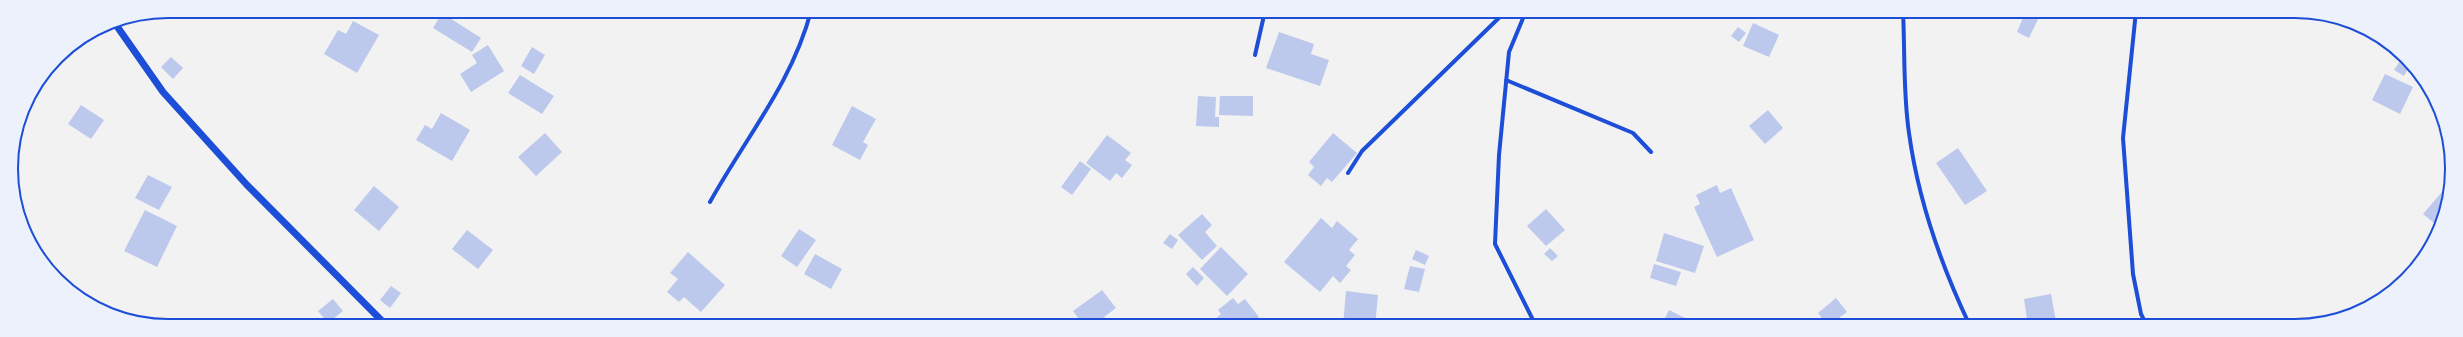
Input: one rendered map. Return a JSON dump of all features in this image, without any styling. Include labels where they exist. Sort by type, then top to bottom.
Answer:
[{"type":"street","points":[[710,202],[736,156],[776,98],[805,36],[809,18]]},
{"type":"street","points":[[1255,55],[1263,18]]},
{"type":"street","points":[[1348,173],[1362,151],[1499,18]]},
{"type":"street","points":[[1523,18],[1509,52],[1499,155],[1495,244],[1532,319]]},
{"type":"street","points":[[1903,18],[1909,132],[1923,204],[1953,290],[1967,319]]},
{"type":"street","points":[[2135,18],[2123,138],[2133,274],[2141,314],[2144,319]]},
{"type":"street","points":[[117,27],[163,92],[246,186],[380,319]]},
{"type":"street","points":[[1506,80],[1633,132],[1651,152]]},
{"type":"building","points":[[439,18],[450,18],[481,38],[472,52],[433,28]]},
{"type":"building","points":[[2023,18],[2039,18],[2029,38],[2017,32]]},
{"type":"building","points":[[353,21],[379,35],[357,73],[324,54],[338,30],[346,34]]},
{"type":"building","points":[[1753,23],[1779,35],[1769,57],[1743,46]]},
{"type":"building","points":[[1738,27],[1746,33],[1739,42],[1731,36]]},
{"type":"building","points":[[1279,32],[1314,44],[1311,54],[1329,60],[1320,86],[1266,68]]},
{"type":"building","points":[[488,45],[504,71],[471,92],[460,74],[477,63],[472,55]]},
{"type":"building","points":[[532,47],[545,55],[534,74],[521,66]]},
{"type":"building","points":[[171,57],[183,68],[173,79],[161,67]]},
{"type":"building","points":[[2400,61],[2408,69],[2404,76],[2394,70]]},
{"type":"building","points":[[2385,74],[2413,87],[2400,114],[2372,100]]},
{"type":"building","points":[[520,75],[554,96],[542,114],[508,93]]},
{"type":"building","points":[[1198,96],[1216,97],[1215,117],[1219,117],[1219,127],[1196,126]]},
{"type":"building","points":[[1220,96],[1253,96],[1253,116],[1219,115]]},
{"type":"building","points":[[81,105],[104,120],[91,139],[68,124]]},
{"type":"building","points":[[852,106],[876,119],[863,142],[868,145],[860,160],[832,145]]},
{"type":"building","points":[[1768,110],[1783,128],[1765,144],[1749,126]]},
{"type":"building","points":[[441,113],[470,130],[452,161],[416,140],[425,125],[432,129]]},
{"type":"building","points":[[545,133],[562,152],[536,176],[518,157]]},
{"type":"building","points":[[1333,133],[1357,153],[1332,182],[1327,178],[1321,186],[1308,175],[1314,167],[1309,162]]},
{"type":"building","points":[[1107,135],[1131,153],[1125,160],[1132,165],[1122,178],[1116,173],[1110,181],[1086,163]]},
{"type":"building","points":[[1958,148],[1987,191],[1965,205],[1936,163]]},
{"type":"building","points":[[1080,161],[1091,169],[1072,195],[1061,187]]},
{"type":"building","points":[[148,175],[172,187],[159,210],[135,198]]},
{"type":"building","points":[[1717,185],[1720,193],[1731,188],[1754,240],[1717,257],[1694,207],[1700,204],[1696,195]]},
{"type":"building","points":[[374,186],[399,207],[379,231],[354,210]]},
{"type":"building","points":[[2442,192],[2443,193],[2435,224],[2423,214]]},
{"type":"building","points":[[1546,209],[1565,230],[1546,246],[1527,226]]},
{"type":"building","points":[[145,210],[177,226],[157,267],[124,251]]},
{"type":"building","points":[[1202,214],[1212,225],[1205,232],[1217,246],[1202,260],[1178,235]]},
{"type":"building","points":[[1321,218],[1332,228],[1337,221],[1358,239],[1349,250],[1355,255],[1346,266],[1351,270],[1340,283],[1333,276],[1320,292],[1284,262]]},
{"type":"building","points":[[799,229],[816,240],[797,267],[781,256]]},
{"type":"building","points":[[467,230],[493,250],[478,269],[452,249]]},
{"type":"building","points":[[1664,233],[1704,246],[1695,273],[1656,261]]},
{"type":"building","points":[[1170,234],[1178,240],[1172,249],[1163,243]]},
{"type":"building","points":[[1221,247],[1248,274],[1227,296],[1200,269]]},
{"type":"building","points":[[1550,248],[1558,256],[1552,261],[1544,254]]},
{"type":"building","points":[[1416,250],[1429,256],[1425,265],[1412,259]]},
{"type":"building","points":[[688,252],[725,285],[701,312],[684,297],[679,302],[667,292],[678,279],[670,273]]},
{"type":"building","points":[[815,254],[842,269],[831,289],[804,274]]},
{"type":"building","points":[[1654,264],[1681,272],[1676,286],[1650,278]]},
{"type":"building","points":[[1410,266],[1425,269],[1419,292],[1404,289]]},
{"type":"building","points":[[1193,267],[1204,278],[1197,286],[1186,274]]},
{"type":"building","points":[[391,286],[401,293],[390,308],[380,300]]},
{"type":"building","points":[[1102,290],[1116,308],[1104,317],[1106,319],[1079,319],[1073,311]]},
{"type":"building","points":[[1346,291],[1378,295],[1376,319],[1344,319]]},
{"type":"building","points":[[2051,294],[2056,319],[2027,319],[2024,299]]},
{"type":"building","points":[[1233,298],[1238,304],[1245,299],[1259,317],[1256,319],[1215,319],[1221,314],[1218,310]]},
{"type":"building","points":[[1836,298],[1847,312],[1838,319],[1823,319],[1818,313]]},
{"type":"building","points":[[333,299],[343,311],[333,319],[325,319],[318,311]]},
{"type":"building","points":[[1669,310],[1687,319],[1664,319]]}]
